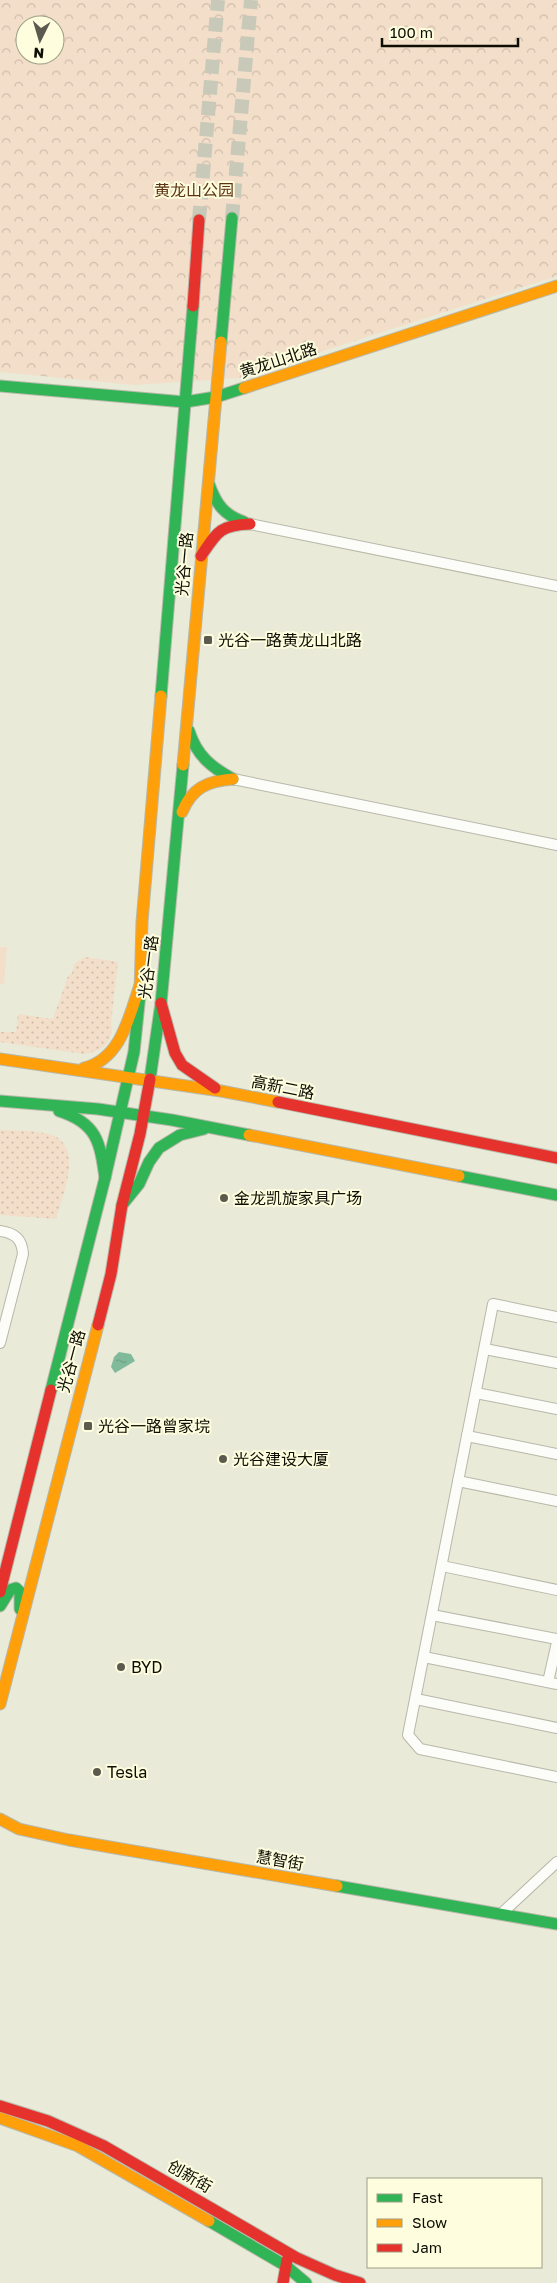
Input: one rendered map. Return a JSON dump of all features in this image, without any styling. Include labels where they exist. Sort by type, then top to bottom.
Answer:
[{"type":"main road","name":"光谷一路","points":[[0,1704],[110,1274],[122,1206],[150,1080],[161,1003],[232,218]]},
{"type":"main road","name":"光谷一路","points":[[0,1592],[105,1178],[134,1052],[140,985],[142,922],[199,220]]},
{"type":"main road","name":"黄龙山北路","points":[[0,386],[185,402],[216,397],[557,286]]},
{"type":"main road","points":[[207,480],[214,499],[224,513],[250,524]]},
{"type":"main road","points":[[200,557],[218,529],[227,525],[250,524]]},
{"type":"main road","points":[[187,725],[193,747],[200,758],[211,767],[234,779]]},
{"type":"main road","points":[[178,824],[186,801],[196,788],[210,780],[234,779]]},
{"type":"main road","points":[[78,1070],[97,1065],[107,1058],[116,1046],[140,985]]},
{"type":"main road","points":[[161,1003],[175,1053],[182,1065],[220,1091]]},
{"type":"main road","name":"高新二路","points":[[0,1059],[220,1091],[557,1158]]},
{"type":"main road","points":[[16,1100],[73,1114],[89,1126],[99,1141],[105,1178]]},
{"type":"main road","points":[[0,1101],[16,1100],[120,1112],[213,1128],[557,1195]]},
{"type":"main road","points":[[122,1206],[144,1176],[148,1162],[160,1147],[188,1131],[213,1128]]},
{"type":"main road","points":[[0,1606],[10,1590],[16,1588],[20,1592],[19,1630]]},
{"type":"main road","name":"慧智街","points":[[0,1819],[19,1829],[69,1840],[557,1924]]},
{"type":"main road","name":"慧智街","points":[[0,1832],[557,1930]]},
{"type":"main road","name":"创新街","points":[[0,2106],[48,2122],[104,2146],[313,2267],[360,2283]]},
{"type":"main road","name":"创新街","points":[[0,2118],[34,2129],[85,2150],[226,2229],[306,2283]]},
{"type":"main road","points":[[283,2283],[291,2274],[292,2255]]},
{"type":"street","points":[[250,524],[557,586]]},
{"type":"street","points":[[234,779],[557,845]]},
{"type":"street","points":[[0,1231],[15,1235],[22,1243],[23,1254],[5,1300],[0,1343]]},
{"type":"street","points":[[557,1317],[493,1304],[408,1735],[420,1749],[557,1777]]},
{"type":"street","points":[[484,1349],[557,1363]]},
{"type":"street","points":[[476,1393],[557,1409]]},
{"type":"street","points":[[467,1436],[557,1454]]},
{"type":"street","points":[[458,1481],[557,1501]]},
{"type":"street","points":[[442,1566],[557,1590]]},
{"type":"street","points":[[424,1657],[553,1683],[557,1641],[432,1615]]},
{"type":"street","points":[[416,1699],[557,1728]]},
{"type":"street","points":[[501,1914],[557,1862]]},
{"type":"green space","name":"黄龙山公园","points":[[0,0],[557,0],[557,276],[239,378],[134,385],[0,372]]},
{"type":"green space","points":[[0,947],[7,947],[4,984],[0,984]]},
{"type":"green space","points":[[85,957],[118,962],[111,1023],[112,1030],[109,1041],[105,1045],[96,1051],[84,1054],[0,1042],[0,1032],[16,1032],[18,1014],[53,1019],[68,976],[72,973],[75,963]]},
{"type":"green space","points":[[0,1130],[30,1131],[53,1135],[65,1145],[68,1154],[68,1177],[56,1219],[0,1215]]},
{"type":"water","points":[[119,1352],[131,1354],[135,1361],[115,1373],[111,1367],[114,1357]]},
{"type":"tunnel","points":[[199,220],[218,0]]},
{"type":"tunnel","points":[[232,218],[251,0]]},
{"type":"traffic: fast","points":[[221,342],[232,218]]},
{"type":"traffic: fast","points":[[161,696],[193,306]]},
{"type":"traffic: fast","points":[[0,386],[185,402],[216,397],[244,388]]},
{"type":"traffic: fast","points":[[209,484],[222,508],[231,516],[244,522]]},
{"type":"traffic: fast","points":[[189,731],[196,747],[206,760],[233,779]]},
{"type":"traffic: fast","points":[[150,1079],[161,1003],[183,765]]},
{"type":"traffic: fast","points":[[51,1390],[105,1178],[134,1052],[140,994]]},
{"type":"traffic: fast","points":[[0,1101],[98,1109],[172,1120],[249,1135]]},
{"type":"traffic: fast","points":[[59,1111],[82,1121],[89,1128],[98,1144],[105,1178]]},
{"type":"traffic: fast","points":[[122,1205],[139,1184],[149,1162],[159,1148],[180,1135],[204,1129]]},
{"type":"traffic: fast","points":[[459,1176],[557,1195]]},
{"type":"traffic: fast","points":[[0,1606],[10,1590],[16,1588],[20,1592],[20,1609]]},
{"type":"traffic: fast","points":[[337,1886],[557,1924]]},
{"type":"traffic: fast","points":[[209,2221],[286,2266],[306,2283]]},
{"type":"traffic: slow","points":[[244,388],[557,286]]},
{"type":"traffic: slow","points":[[183,765],[221,342]]},
{"type":"traffic: slow","points":[[140,994],[142,922],[161,696]]},
{"type":"traffic: slow","points":[[182,812],[191,797],[202,787],[215,782],[233,779]]},
{"type":"traffic: slow","points":[[84,1068],[97,1063],[107,1056],[115,1046],[127,1023],[140,985]]},
{"type":"traffic: slow","points":[[0,1059],[221,1091],[278,1102]]},
{"type":"traffic: slow","points":[[249,1135],[459,1176]]},
{"type":"traffic: slow","points":[[0,1704],[98,1325]]},
{"type":"traffic: slow","points":[[0,1819],[19,1829],[69,1840],[337,1886]]},
{"type":"traffic: slow","points":[[0,2118],[78,2146],[209,2221]]},
{"type":"traffic: jam","points":[[193,306],[199,220]]},
{"type":"traffic: jam","points":[[201,556],[220,531],[232,526],[250,524]]},
{"type":"traffic: jam","points":[[161,1003],[175,1053],[182,1065],[215,1088]]},
{"type":"traffic: jam","points":[[98,1325],[111,1274],[122,1205],[140,1134],[150,1079]]},
{"type":"traffic: jam","points":[[278,1102],[557,1158]]},
{"type":"traffic: jam","points":[[0,1592],[51,1390]]},
{"type":"traffic: jam","points":[[0,2106],[48,2121],[104,2146],[297,2258],[335,2275],[360,2283]]},
{"type":"traffic: jam","points":[[283,2283],[287,2260]]},
{"type":"place","name":"光谷一路黄龙山北路","points":[[208,640]]},
{"type":"place","name":"金龙凯旋家具广场","points":[[224,1198]]},
{"type":"place","name":"光谷一路曾家垸","points":[[88,1426]]},
{"type":"place","name":"光谷建设大厦","points":[[223,1459]]},
{"type":"place","name":"BYD","points":[[121,1667]]},
{"type":"place","name":"Tesla","points":[[97,1772]]}]
